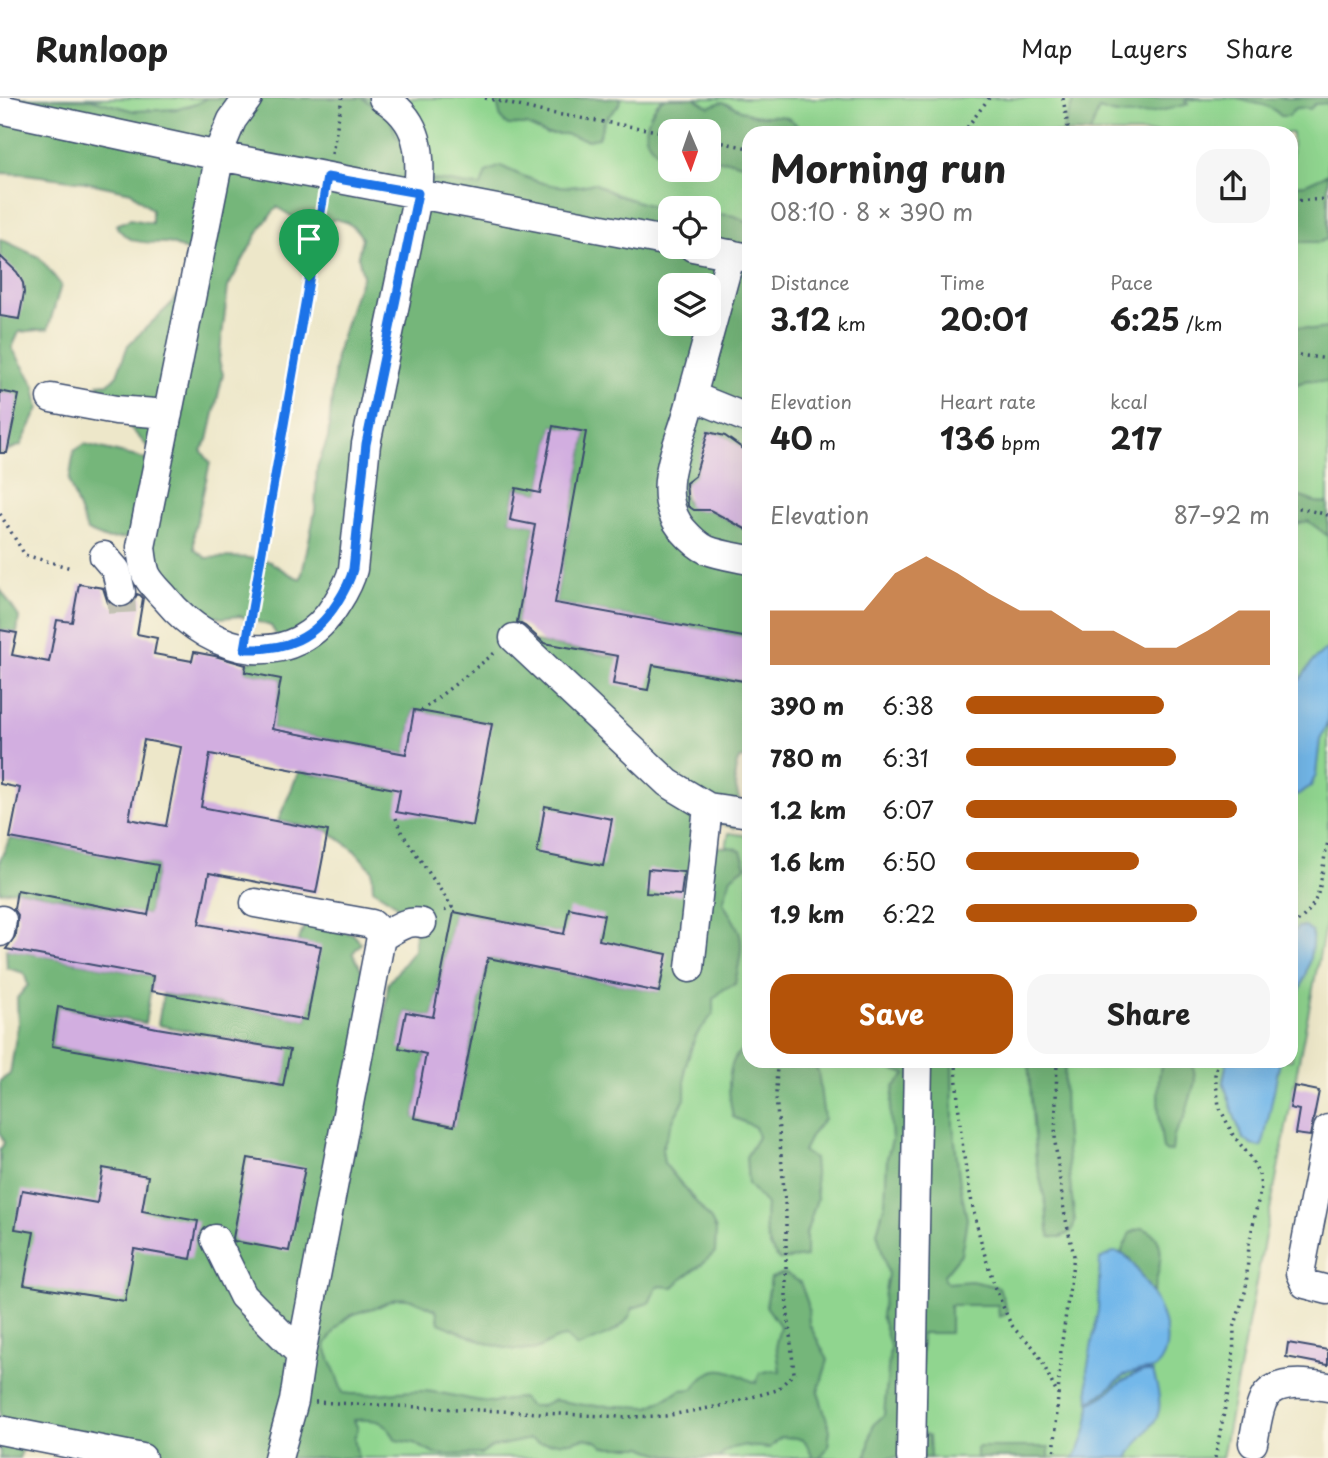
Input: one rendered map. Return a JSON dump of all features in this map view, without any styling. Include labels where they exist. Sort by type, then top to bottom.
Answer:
[{"type":"lane","points":[[248,98],[232,120],[219,156],[141,547],[146,574],[175,610],[216,640],[245,649],[275,648],[310,634],[326,620],[350,582],[366,444],[418,193],[421,160],[411,125],[397,107],[383,98]]},
{"type":"lane","points":[[0,109],[219,156],[658,240]]},
{"type":"lane","points":[[721,252],[740,256],[692,396],[670,471],[668,490],[670,507],[683,530],[704,549],[742,558]]},
{"type":"lane","points":[[692,396],[742,416]]},
{"type":"lane","points":[[51,398],[116,410],[168,414]]},
{"type":"lane","points":[[104,556],[116,570],[121,592]]},
{"type":"lane","points":[[514,638],[668,783],[708,807],[742,812]]},
{"type":"lane","points":[[691,968],[708,807]]},
{"type":"lane","points":[[255,903],[372,924],[381,937],[301,1354],[295,1401],[278,1458]]},
{"type":"lane","points":[[381,937],[402,925],[422,923]]},
{"type":"lane","points":[[911,1458],[918,1068]]},
{"type":"lane","points":[[1327,1145],[1300,1273],[1305,1284],[1328,1290]]},
{"type":"lane","points":[[215,1239],[243,1296],[301,1354]]},
{"type":"lane","points":[[1253,1443],[1262,1401],[1268,1394],[1278,1387],[1294,1384],[1328,1387]]},
{"type":"lane","points":[[0,1430],[142,1458]]},
{"type":"path","points":[[245,649],[342,98]]},
{"type":"path","points":[[485,98],[658,131]]},
{"type":"path","points":[[968,126],[989,98]]},
{"type":"path","points":[[1063,98],[1068,126]]},
{"type":"path","points":[[721,142],[742,147]]},
{"type":"path","points":[[1298,201],[1328,200]]},
{"type":"path","points":[[1298,355],[1328,359]]},
{"type":"path","points":[[1298,508],[1328,515]]},
{"type":"path","points":[[0,514],[25,555],[71,568]]},
{"type":"path","points":[[421,711],[514,638]]},
{"type":"path","points":[[396,818],[400,830],[452,908],[422,923]]},
{"type":"path","points":[[1298,922],[1313,907],[1319,893],[1328,842]]},
{"type":"path","points":[[295,1401],[611,1416],[665,1416],[720,1406],[777,1390],[794,1373],[786,1295],[786,1214],[776,1096],[777,1068]]},
{"type":"path","points":[[956,1068],[963,1156],[986,1261],[1011,1324],[1035,1349],[1058,1396]]},
{"type":"path","points":[[1054,1458],[1061,1349],[1074,1256],[1064,1211],[1055,1142],[1057,1068]]},
{"type":"path","points":[[1216,1068],[1219,1106],[1233,1135],[1251,1158],[1259,1174],[1261,1186],[1249,1244],[1246,1289],[1234,1328],[1233,1367],[1216,1458]]},
{"type":"green space","points":[[0,98],[1328,98],[1328,911],[1298,1066],[1298,126],[742,126],[742,264],[718,259],[721,259],[721,196],[658,196],[658,246]]},
{"type":"green space","points":[[0,98],[91,99],[134,111],[178,109],[207,98],[362,98],[390,115],[398,138],[409,145],[428,180],[481,186],[486,172],[501,166],[546,184],[569,187],[594,183],[617,195],[658,208],[658,259],[721,259],[721,215],[742,220],[742,448],[731,439],[708,432],[694,479],[684,484],[684,496],[694,510],[710,510],[742,527],[742,637],[555,603],[586,432],[553,426],[540,493],[516,488],[510,520],[535,525],[514,638],[742,681],[742,759],[739,759],[735,773],[742,814],[735,828],[716,822],[694,824],[690,829],[696,838],[709,846],[741,851],[742,869],[731,877],[723,902],[740,934],[739,963],[735,984],[713,999],[713,1014],[695,1037],[685,1068],[685,1099],[673,1120],[662,1149],[664,1163],[711,1220],[716,1230],[715,1252],[673,1287],[657,1286],[649,1303],[633,1308],[618,1329],[577,1347],[566,1337],[555,1339],[535,1349],[518,1350],[495,1346],[439,1323],[436,1310],[404,1299],[393,1300],[351,1315],[341,1323],[325,1345],[343,1393],[428,1391],[489,1402],[521,1398],[530,1406],[540,1406],[554,1400],[584,1405],[650,1407],[681,1390],[693,1389],[701,1379],[716,1370],[730,1371],[756,1383],[760,1373],[773,1370],[780,1372],[776,1343],[780,1326],[766,1306],[771,1278],[784,1273],[800,1282],[808,1304],[809,1324],[828,1360],[818,1392],[830,1430],[828,1447],[820,1458],[813,1458],[805,1441],[781,1437],[770,1448],[735,1447],[719,1458],[669,1455],[643,1447],[604,1447],[585,1438],[571,1442],[539,1443],[530,1439],[492,1447],[482,1454],[446,1455],[434,1454],[414,1443],[396,1440],[384,1424],[374,1420],[354,1420],[358,1429],[354,1438],[358,1458],[132,1458],[51,1433],[22,1451],[19,1458],[0,1458],[0,1150],[4,1143],[0,1133],[0,1081],[10,1074],[18,1024],[17,998],[28,985],[24,973],[7,968],[6,949],[153,976],[145,1023],[58,1007],[52,1046],[283,1086],[289,1050],[158,1025],[163,994],[307,1020],[320,947],[298,942],[305,924],[353,934],[361,943],[353,953],[365,977],[370,1022],[384,1022],[388,984],[414,950],[415,932],[398,913],[396,904],[373,889],[372,870],[353,849],[328,831],[278,821],[299,771],[400,790],[491,724],[414,710],[406,754],[272,729],[281,679],[245,672],[247,662],[286,651],[271,626],[240,616],[221,618],[206,614],[198,606],[170,590],[147,547],[126,538],[106,539],[87,531],[69,482],[74,451],[85,444],[149,460],[152,452],[115,410],[98,384],[109,383],[117,375],[128,345],[169,306],[185,284],[188,252],[170,244],[126,237],[116,225],[130,219],[152,223],[152,210],[131,192],[85,182],[0,173]],"holes":[[[277,207],[312,224],[335,219],[351,225],[362,238],[358,256],[363,276],[336,356],[328,438],[317,467],[315,511],[301,579],[267,561],[206,558],[194,549],[194,532],[210,463],[201,450],[208,440],[223,374],[219,361],[228,287],[260,229]],[[454,912],[564,934],[659,992],[488,958],[454,1126],[414,1118],[426,1054],[399,1047],[406,1012],[433,1017]]]},
{"type":"green space","points":[[496,98],[620,98],[620,102],[608,116],[599,138],[588,140],[564,134],[546,134],[527,125],[508,125],[501,119]]},
{"type":"green space","points":[[665,98],[695,98],[709,107],[721,102],[754,115],[790,119],[797,126],[742,126],[742,164],[721,160],[721,119],[658,119],[658,153],[650,145],[646,134],[650,116]]},
{"type":"green space","points":[[1074,98],[1204,98],[1187,100],[1185,101],[1188,104],[1185,105],[1142,114],[1110,113],[1099,109],[1093,126],[1064,126]]},
{"type":"green space","points":[[1237,98],[1328,98],[1328,103],[1315,104],[1310,109],[1298,108],[1289,116],[1281,116],[1264,105]]},
{"type":"green space","points":[[1328,174],[1328,238],[1321,242],[1298,242],[1298,185],[1306,184]]},
{"type":"green space","points":[[0,239],[39,257],[61,285],[48,329],[19,332],[12,348],[35,386],[39,408],[21,445],[0,454]]},
{"type":"green space","points":[[1298,326],[1313,330],[1328,328],[1328,382],[1308,380],[1298,384]]},
{"type":"green space","points":[[1298,496],[1328,503],[1328,536],[1308,521],[1299,523]]},
{"type":"green space","points":[[0,589],[19,617],[17,633],[0,630]]},
{"type":"green space","points":[[729,833],[742,835],[742,1068],[1298,1068],[1222,1458],[281,1458],[318,1261],[674,1103]]},
{"type":"green space","points":[[10,838],[158,865],[148,915],[17,890],[0,892],[0,860]]},
{"type":"green space","points":[[741,1050],[742,1068],[816,1068],[818,1071],[824,1119],[803,1151],[814,1159],[817,1199],[806,1234],[806,1257],[779,1260],[770,1247],[766,1234],[766,1204],[748,1184],[746,1157],[758,1137],[755,1127],[733,1117],[729,1087],[731,1067]]},
{"type":"green space","points":[[887,1068],[952,1068],[953,1124],[967,1219],[961,1254],[944,1275],[944,1280],[948,1283],[971,1281],[999,1287],[1007,1310],[1005,1315],[999,1317],[998,1305],[950,1305],[950,1333],[922,1333],[919,1433],[929,1436],[930,1458],[866,1458],[873,1425],[884,1415],[890,1346],[881,1315],[888,1274],[877,1232],[885,1203],[887,1158],[892,1140],[890,1112],[894,1087],[906,1074]]},
{"type":"green space","points":[[1029,1068],[1065,1068],[1065,1121],[1075,1222],[1071,1232],[1061,1237],[1050,1237],[1036,1161]]},
{"type":"green space","points":[[1161,1068],[1194,1070],[1195,1082],[1185,1116],[1174,1135],[1172,1151],[1167,1152],[1163,1149],[1160,1127]]},
{"type":"green space","points":[[1142,1228],[1151,1232],[1160,1247],[1160,1265],[1153,1294],[1129,1258],[1121,1253],[1130,1233]]},
{"type":"green space","points":[[977,1447],[1049,1447],[1049,1458],[977,1458]]},
{"type":"water","points":[[1328,648],[1328,722],[1320,740],[1316,774],[1311,786],[1298,794],[1298,682],[1313,661]]},
{"type":"water","points":[[1298,927],[1305,927],[1312,932],[1312,942],[1298,996]]},
{"type":"water","points":[[1226,1068],[1279,1068],[1261,1147],[1252,1145],[1243,1138],[1223,1081]]},
{"type":"water","points":[[1113,1252],[1123,1254],[1130,1260],[1148,1286],[1164,1321],[1166,1346],[1163,1358],[1156,1368],[1128,1374],[1089,1401],[1087,1371],[1098,1310],[1100,1259]]},
{"type":"water","points":[[1142,1372],[1153,1372],[1160,1403],[1155,1421],[1128,1458],[1074,1458],[1086,1432],[1090,1403],[1126,1379]]},
{"type":"building","points":[[0,256],[17,272],[23,283],[19,319],[0,316]]},
{"type":"building","points":[[0,391],[19,395],[7,453],[0,453]]},
{"type":"building","points":[[553,426],[586,432],[555,603],[742,637],[742,681],[653,665],[648,690],[613,684],[618,656],[544,643],[517,622],[535,525],[510,520],[516,488],[540,493]]},
{"type":"building","points":[[708,432],[725,436],[742,448],[742,527],[710,510],[694,510],[688,506],[686,483],[695,476]]},
{"type":"building","points":[[79,584],[103,588],[108,603],[117,608],[132,605],[137,594],[140,595],[143,598],[137,634],[157,638],[154,654],[192,661],[194,652],[215,656],[246,665],[245,672],[281,679],[272,729],[406,754],[414,710],[492,724],[473,826],[396,812],[400,790],[210,754],[201,807],[328,831],[316,893],[209,873],[199,924],[321,946],[307,1020],[151,991],[153,976],[6,949],[16,935],[18,915],[14,909],[17,890],[148,915],[158,865],[10,838],[20,788],[0,784],[0,630],[17,633],[12,655],[49,662],[57,620],[72,622]],"holes":[[[144,740],[181,747],[166,826],[129,819]]]},
{"type":"building","points":[[545,806],[612,819],[603,866],[537,853]]},
{"type":"building","points":[[648,869],[684,872],[681,895],[646,893]]},
{"type":"building","points":[[569,908],[604,915],[599,940],[667,954],[659,992],[488,958],[454,1126],[414,1118],[426,1054],[399,1048],[406,1012],[433,1017],[454,912],[564,934]]},
{"type":"building","points":[[58,1007],[157,1028],[290,1050],[283,1086],[52,1046]]},
{"type":"building","points":[[1294,1086],[1319,1091],[1310,1136],[1295,1134],[1299,1110],[1290,1108]]},
{"type":"building","points":[[248,1158],[305,1168],[289,1251],[234,1241]]},
{"type":"building","points":[[103,1168],[148,1176],[142,1211],[198,1221],[191,1259],[134,1249],[125,1301],[24,1285],[34,1232],[15,1229],[22,1190],[97,1203]]},
{"type":"building","points":[[1288,1343],[1328,1350],[1328,1365],[1286,1357]]},
{"type":"tunnel","points":[[121,592],[122,613]]},
{"type":"route","points":[[327,177],[418,193],[366,444],[350,582],[317,630],[290,644],[275,648],[245,649],[293,373],[309,281],[327,177]]}]
